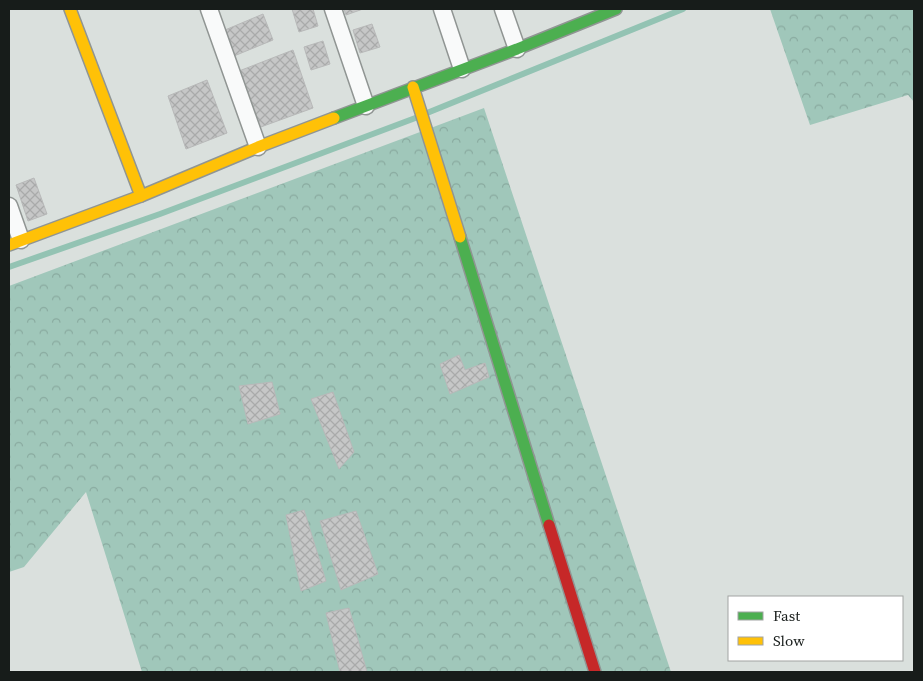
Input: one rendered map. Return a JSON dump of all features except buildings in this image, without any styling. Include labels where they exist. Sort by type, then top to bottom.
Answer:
[{"type":"street","points":[[70,9],[141,196]]},
{"type":"street","points":[[209,9],[258,147]]},
{"type":"street","points":[[333,9],[366,106]]},
{"type":"street","points":[[442,9],[462,69]]},
{"type":"street","points":[[503,9],[516,49]]},
{"type":"street","points":[[9,206],[15,242],[141,196],[258,147],[516,49],[596,13],[616,9]]},
{"type":"street","points":[[413,87],[596,672]]},
{"type":"green space","points":[[770,9],[914,9],[914,102],[908,95],[810,125]]},
{"type":"green space","points":[[484,108],[671,672],[142,672],[86,492],[24,567],[9,572],[9,286]]},
{"type":"waterway","points":[[427,113],[683,9]]},
{"type":"waterway","points":[[9,267],[160,214],[418,117]]},
{"type":"traffic: fast","points":[[334,118],[517,49],[616,9]]},
{"type":"traffic: fast","points":[[460,237],[549,525]]},
{"type":"traffic: slow","points":[[70,9],[141,196]]},
{"type":"traffic: slow","points":[[413,87],[460,237]]},
{"type":"traffic: slow","points":[[9,245],[141,196],[258,147],[334,118]]},
{"type":"traffic: jam","points":[[549,525],[595,672]]}]
